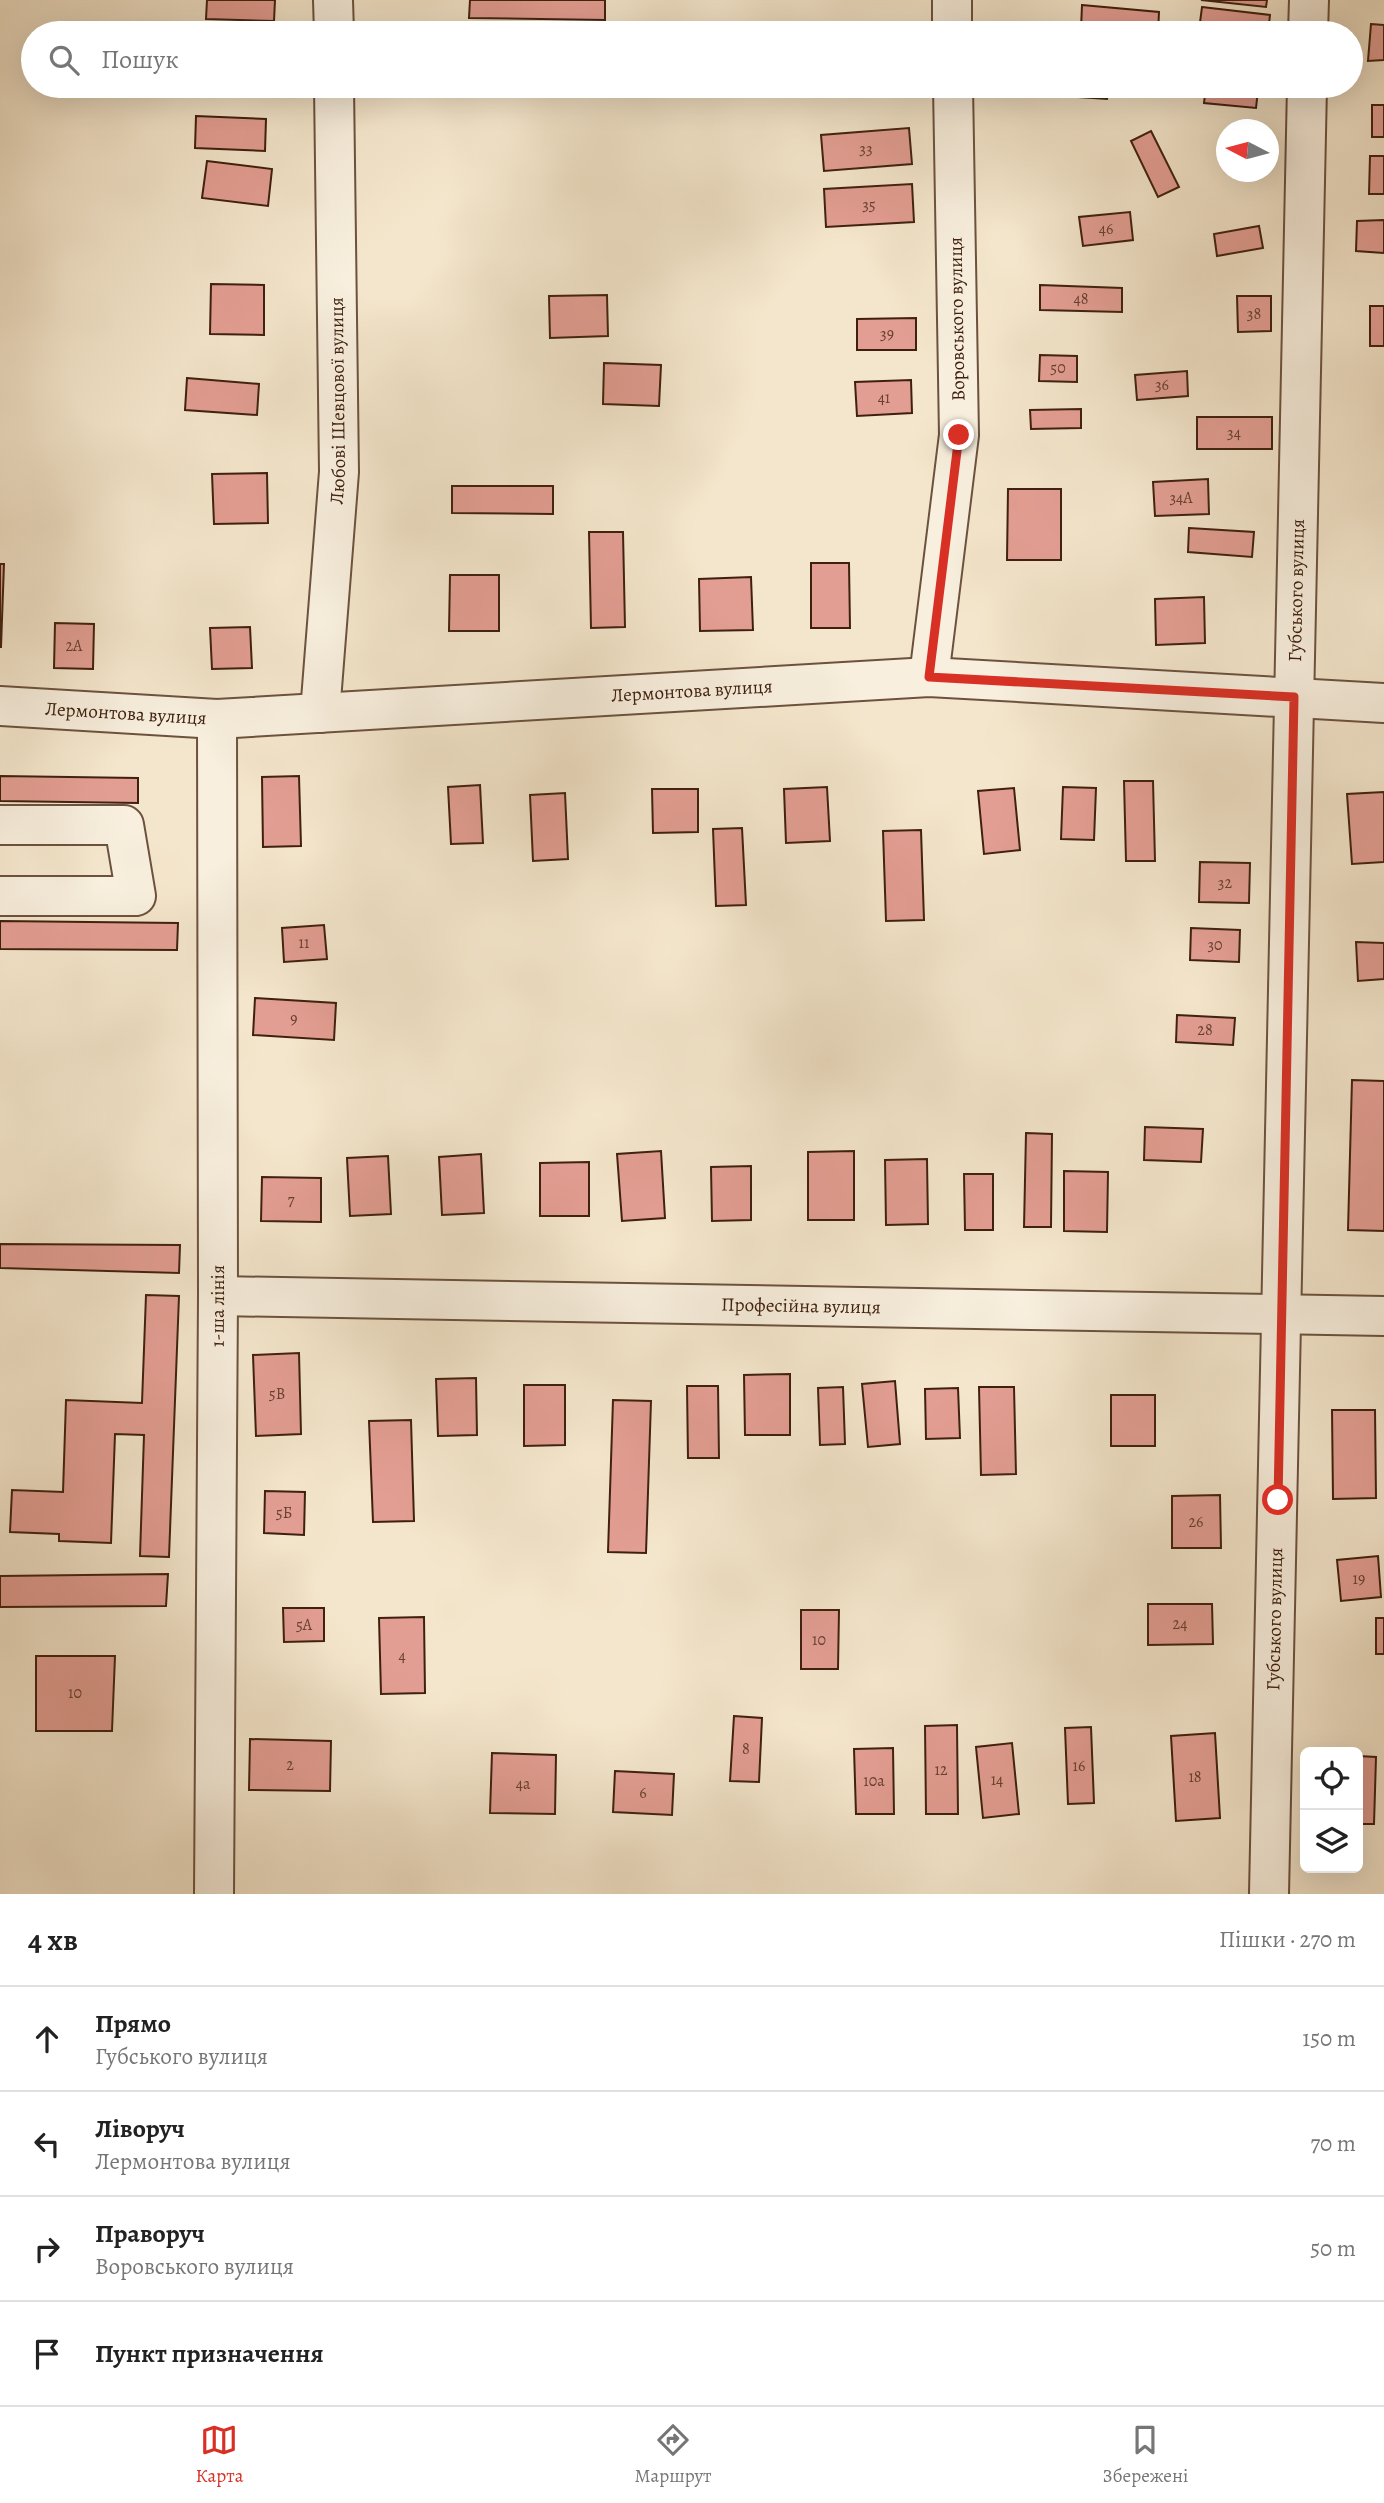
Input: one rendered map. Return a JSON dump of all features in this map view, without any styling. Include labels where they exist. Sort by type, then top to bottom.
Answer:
[{"type":"street","points":[[333,0],[334,21]]},
{"type":"street","points":[[952,0],[952,21]]},
{"type":"street","points":[[1308,21],[1309,0]]},
{"type":"street","name":"Любові Шевцової вулиця","points":[[320,713],[339,472],[334,98]]},
{"type":"street","name":"Воровського вулиця","points":[[929,677],[959,435],[953,98]]},
{"type":"street","name":"Губського вулиця","points":[[1269,1894],[1307,98]]},
{"type":"street","name":"Лермонтова вулиця","points":[[0,706],[217,719],[929,677],[1384,703]]},
{"type":"street","name":"1-ша лінія","points":[[214,1894],[218,1296],[217,719]]},
{"type":"street","points":[[0,825],[124,825],[136,896],[0,896]]},
{"type":"street","name":"Професійна вулиця","points":[[218,1296],[1384,1316]]},
{"type":"building","points":[[207,0],[275,0],[274,21],[206,19]]},
{"type":"building","points":[[470,0],[605,0],[605,20],[469,18]]},
{"type":"building","points":[[1201,0],[1267,0],[1266,7]]},
{"type":"building","points":[[1082,5],[1159,12],[1159,21],[1081,21]]},
{"type":"building","points":[[1202,7],[1270,15],[1269,21],[1200,21]]},
{"type":"building","points":[[1371,24],[1384,25],[1384,60],[1368,61]]},
{"type":"building","points":[[1205,98],[1257,98],[1256,108],[1204,103]]},
{"type":"building","points":[[1372,105],[1384,105],[1384,137],[1372,137]]},
{"type":"building","points":[[196,116],[266,119],[265,151],[195,148]]},
{"type":"building","points":[[909,128],[912,164],[824,171],[821,135]]},
{"type":"building","points":[[1151,131],[1179,187],[1158,197],[1131,141]]},
{"type":"building","points":[[1370,156],[1384,156],[1384,194],[1369,194]]},
{"type":"building","points":[[207,161],[272,169],[268,206],[202,198]]},
{"type":"building","points":[[912,184],[914,222],[826,227],[824,189]]},
{"type":"building","points":[[1130,212],[1133,240],[1083,246],[1079,217]]},
{"type":"building","points":[[1384,220],[1384,253],[1356,251],[1357,221]]},
{"type":"building","points":[[1259,226],[1263,248],[1217,256],[1214,234]]},
{"type":"building","points":[[211,284],[264,285],[264,335],[210,334]]},
{"type":"building","points":[[1040,285],[1122,288],[1122,312],[1040,310]]},
{"type":"building","points":[[607,295],[608,336],[550,338],[549,296]]},
{"type":"building","points":[[1237,296],[1271,296],[1271,331],[1238,332]]},
{"type":"building","points":[[1370,306],[1384,306],[1384,346],[1370,346]]},
{"type":"building","points":[[916,318],[916,350],[857,350],[857,319]]},
{"type":"building","points":[[1040,355],[1077,356],[1077,382],[1039,381]]},
{"type":"building","points":[[604,363],[661,365],[659,406],[603,404]]},
{"type":"building","points":[[1187,371],[1188,396],[1137,400],[1135,375]]},
{"type":"building","points":[[187,378],[259,384],[257,415],[185,410]]},
{"type":"building","points":[[911,380],[912,413],[857,416],[855,382]]},
{"type":"building","points":[[1081,409],[1081,428],[1031,429],[1030,410]]},
{"type":"building","points":[[1197,417],[1272,417],[1272,449],[1197,449]]},
{"type":"building","points":[[267,473],[268,523],[214,524],[212,474]]},
{"type":"building","points":[[1208,479],[1209,514],[1155,516],[1153,482]]},
{"type":"building","points":[[452,486],[553,486],[553,514],[452,513]]},
{"type":"building","points":[[1008,489],[1061,489],[1061,560],[1007,560]]},
{"type":"building","points":[[1189,528],[1254,532],[1252,557],[1188,552]]},
{"type":"building","points":[[589,532],[623,532],[625,627],[591,628]]},
{"type":"building","points":[[811,563],[849,563],[850,628],[811,628]]},
{"type":"building","points":[[0,564],[4,564],[1,647],[0,647]]},
{"type":"building","points":[[450,575],[499,575],[499,631],[449,631]]},
{"type":"building","points":[[751,577],[753,630],[700,631],[699,579]]},
{"type":"building","points":[[1204,597],[1205,643],[1156,645],[1155,599]]},
{"type":"building","points":[[55,623],[94,624],[93,669],[54,668]]},
{"type":"building","points":[[250,627],[252,668],[212,669],[210,628]]},
{"type":"building","points":[[0,776],[138,778],[138,803],[0,801]]},
{"type":"building","points":[[299,776],[301,846],[263,847],[262,777]]},
{"type":"building","points":[[1124,781],[1153,781],[1155,861],[1126,861]]},
{"type":"building","points":[[480,785],[483,843],[451,844],[448,787]]},
{"type":"building","points":[[827,787],[830,841],[786,843],[784,789]]},
{"type":"building","points":[[1063,787],[1096,788],[1094,840],[1061,839]]},
{"type":"building","points":[[1014,788],[1020,850],[984,854],[978,791]]},
{"type":"building","points":[[652,789],[698,789],[698,832],[653,833]]},
{"type":"building","points":[[1384,792],[1384,862],[1352,864],[1347,794]]},
{"type":"building","points":[[565,793],[568,859],[533,861],[530,795]]},
{"type":"building","points":[[742,828],[746,905],[716,906],[713,829]]},
{"type":"building","points":[[921,830],[924,920],[886,921],[883,831]]},
{"type":"building","points":[[1200,862],[1250,863],[1249,903],[1199,902]]},
{"type":"building","points":[[0,921],[178,923],[177,950],[0,949]]},
{"type":"building","points":[[324,925],[327,959],[284,962],[282,928]]},
{"type":"building","points":[[1191,928],[1240,930],[1239,962],[1190,960]]},
{"type":"building","points":[[1356,942],[1384,943],[1384,979],[1358,981]]},
{"type":"building","points":[[255,998],[336,1003],[334,1040],[253,1035]]},
{"type":"building","points":[[1177,1015],[1235,1018],[1233,1045],[1176,1042]]},
{"type":"building","points":[[1352,1080],[1384,1081],[1384,1231],[1348,1230]]},
{"type":"building","points":[[1145,1127],[1203,1129],[1201,1162],[1144,1160]]},
{"type":"building","points":[[1026,1133],[1052,1134],[1051,1227],[1024,1227]]},
{"type":"building","points":[[661,1151],[665,1218],[622,1221],[617,1154]]},
{"type":"building","points":[[854,1151],[854,1220],[808,1220],[808,1152]]},
{"type":"building","points":[[481,1154],[484,1213],[442,1215],[439,1157]]},
{"type":"building","points":[[388,1156],[391,1214],[350,1216],[347,1158]]},
{"type":"building","points":[[927,1159],[928,1224],[886,1225],[885,1160]]},
{"type":"building","points":[[589,1162],[589,1216],[540,1216],[540,1163]]},
{"type":"building","points":[[751,1166],[751,1220],[712,1221],[711,1167]]},
{"type":"building","points":[[1064,1171],[1108,1172],[1107,1232],[1064,1231]]},
{"type":"building","points":[[964,1174],[993,1174],[993,1230],[965,1230]]},
{"type":"building","points":[[262,1177],[321,1178],[321,1222],[261,1221]]},
{"type":"building","points":[[0,1244],[180,1245],[179,1273],[0,1268]]},
{"type":"building","points":[[146,1295],[179,1296],[169,1557],[140,1556],[144,1435],[115,1434],[111,1543],[59,1541],[59,1534],[10,1532],[12,1490],[63,1492],[66,1400],[142,1403]]},
{"type":"building","points":[[299,1353],[301,1434],[256,1436],[253,1355]]},
{"type":"building","points":[[790,1374],[790,1435],[745,1435],[744,1375]]},
{"type":"building","points":[[476,1378],[477,1435],[438,1436],[436,1379]]},
{"type":"building","points":[[895,1381],[900,1444],[868,1447],[862,1384]]},
{"type":"building","points":[[524,1385],[565,1385],[565,1445],[524,1446]]},
{"type":"building","points":[[687,1386],[718,1386],[719,1458],[688,1458]]},
{"type":"building","points":[[843,1387],[845,1444],[820,1445],[818,1388]]},
{"type":"building","points":[[979,1387],[1014,1387],[1016,1474],[981,1475]]},
{"type":"building","points":[[958,1388],[960,1438],[926,1439],[925,1389]]},
{"type":"building","points":[[1111,1395],[1155,1395],[1155,1446],[1111,1446]]},
{"type":"building","points":[[613,1400],[651,1401],[646,1553],[608,1552]]},
{"type":"building","points":[[1332,1410],[1375,1410],[1376,1498],[1333,1499]]},
{"type":"building","points":[[411,1420],[414,1521],[373,1522],[369,1421]]},
{"type":"building","points":[[265,1491],[305,1492],[304,1535],[264,1533]]},
{"type":"building","points":[[1220,1495],[1221,1548],[1172,1548],[1172,1496]]},
{"type":"building","points":[[1378,1556],[1381,1597],[1341,1601],[1337,1560]]},
{"type":"building","points":[[168,1574],[166,1606],[0,1607],[0,1576]]},
{"type":"building","points":[[1148,1604],[1212,1604],[1213,1644],[1148,1645]]},
{"type":"building","points":[[283,1608],[324,1608],[324,1641],[284,1642]]},
{"type":"building","points":[[801,1610],[839,1610],[838,1669],[801,1669]]},
{"type":"building","points":[[424,1617],[425,1693],[381,1694],[379,1618]]},
{"type":"building","points":[[1376,1618],[1384,1618],[1384,1654],[1376,1654]]},
{"type":"building","points":[[36,1656],[115,1656],[112,1731],[36,1731]]},
{"type":"building","points":[[734,1716],[762,1718],[759,1782],[730,1781]]},
{"type":"building","points":[[957,1725],[958,1814],[926,1814],[925,1726]]},
{"type":"building","points":[[1091,1727],[1094,1803],[1068,1804],[1065,1728]]},
{"type":"building","points":[[1215,1733],[1220,1818],[1176,1821],[1171,1736]]},
{"type":"building","points":[[250,1739],[331,1741],[330,1791],[249,1790]]},
{"type":"building","points":[[1012,1743],[1019,1814],[983,1818],[976,1747]]},
{"type":"building","points":[[893,1748],[894,1814],[856,1814],[854,1749]]},
{"type":"building","points":[[492,1753],[556,1755],[555,1814],[490,1813]]},
{"type":"building","points":[[1363,1756],[1376,1757],[1374,1824],[1363,1824]]},
{"type":"building","points":[[615,1771],[674,1774],[672,1815],[613,1812]]},
{"type":"route","points":[[959,435],[929,677],[1294,697],[1278,1500]]}]
